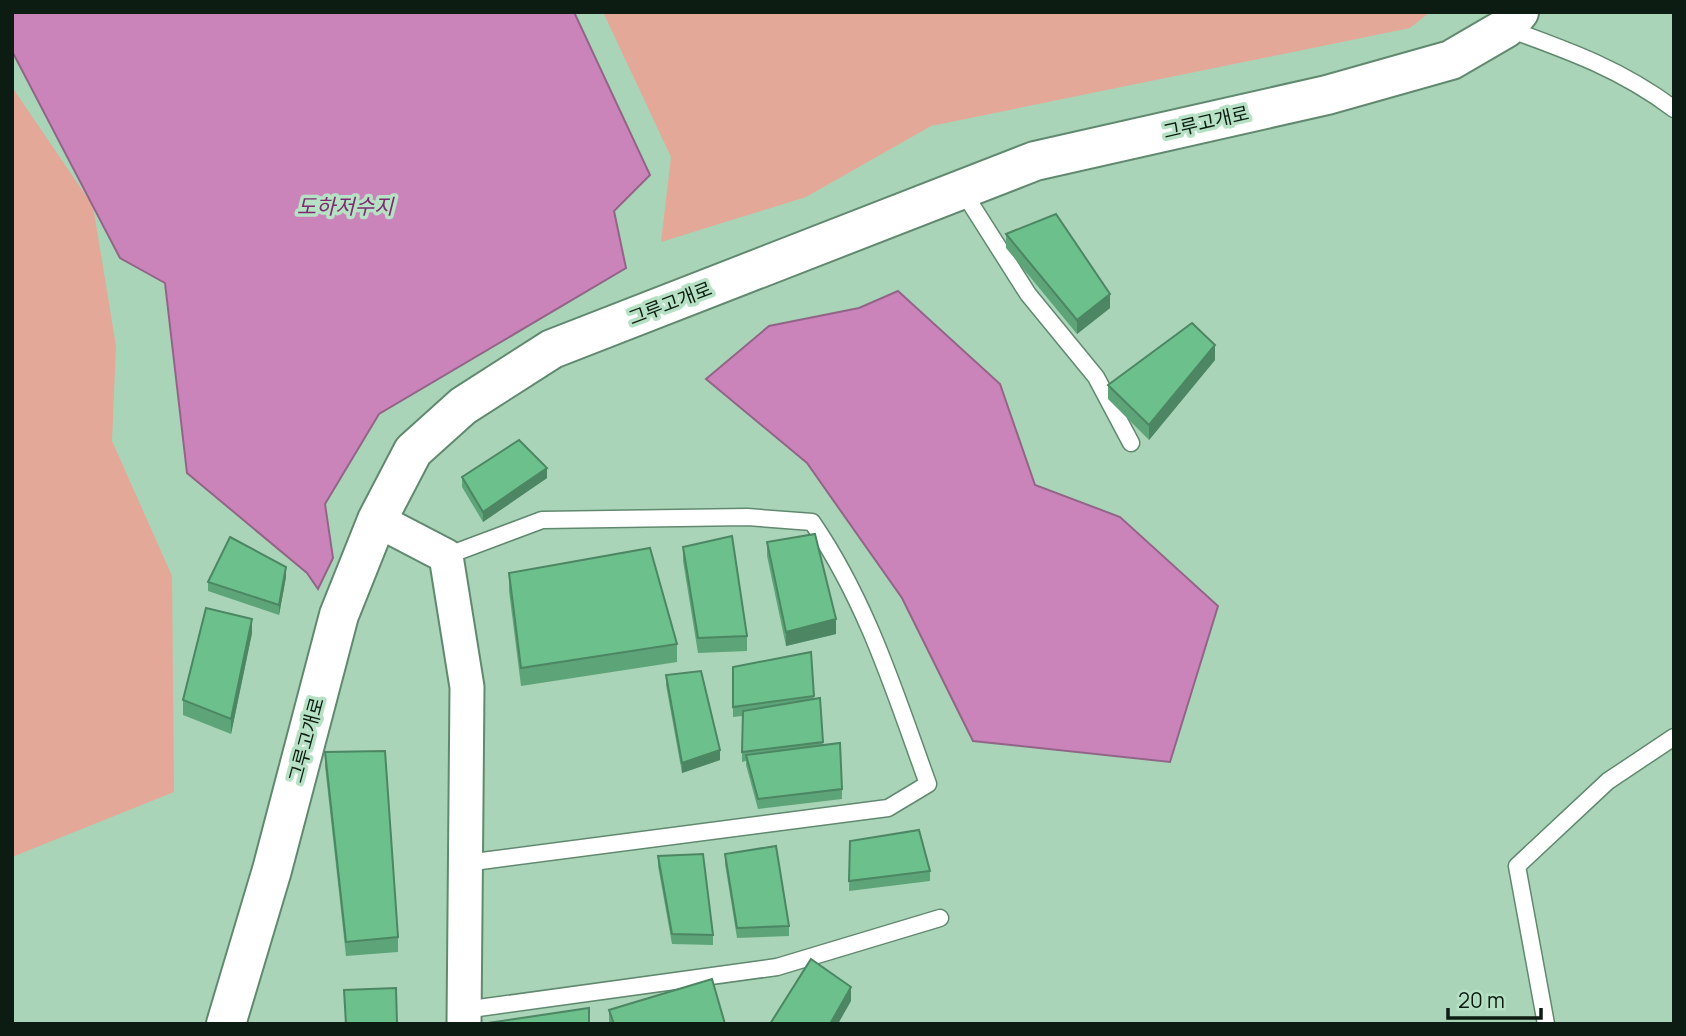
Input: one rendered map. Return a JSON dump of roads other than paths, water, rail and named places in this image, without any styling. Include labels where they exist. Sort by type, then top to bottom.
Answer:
[{"type":"street","name":"그루고개로","points":[[226,1024],[272,870],[339,615],[377,520],[413,451],[463,406],[552,349],[1035,161],[1327,95],[1451,60],[1512,20]]},
{"type":"street","points":[[377,520],[446,556],[467,687],[464,1017]]},
{"type":"lane","points":[[1512,20],[1598,61],[1649,90],[1674,109]]},
{"type":"lane","points":[[962,190],[1028,294],[1096,377],[1131,443]]},
{"type":"lane","points":[[446,556],[542,520],[747,517],[812,522],[835,555],[874,634],[928,784],[888,808],[466,863]]},
{"type":"lane","points":[[1546,1024],[1517,866],[1608,780],[1674,737]]},
{"type":"lane","points":[[464,1017],[777,967],[940,918]]},
{"type":"water","name":"도하저수지","points":[[12,12],[574,12],[650,175],[614,211],[626,268],[379,414],[325,504],[333,558],[318,589],[307,573],[187,473],[165,283],[120,258],[12,51]]},
{"type":"water","points":[[898,291],[1000,384],[1035,485],[1120,517],[1218,606],[1170,762],[973,741],[902,598],[807,463],[706,379],[769,326],[859,308]]}]
